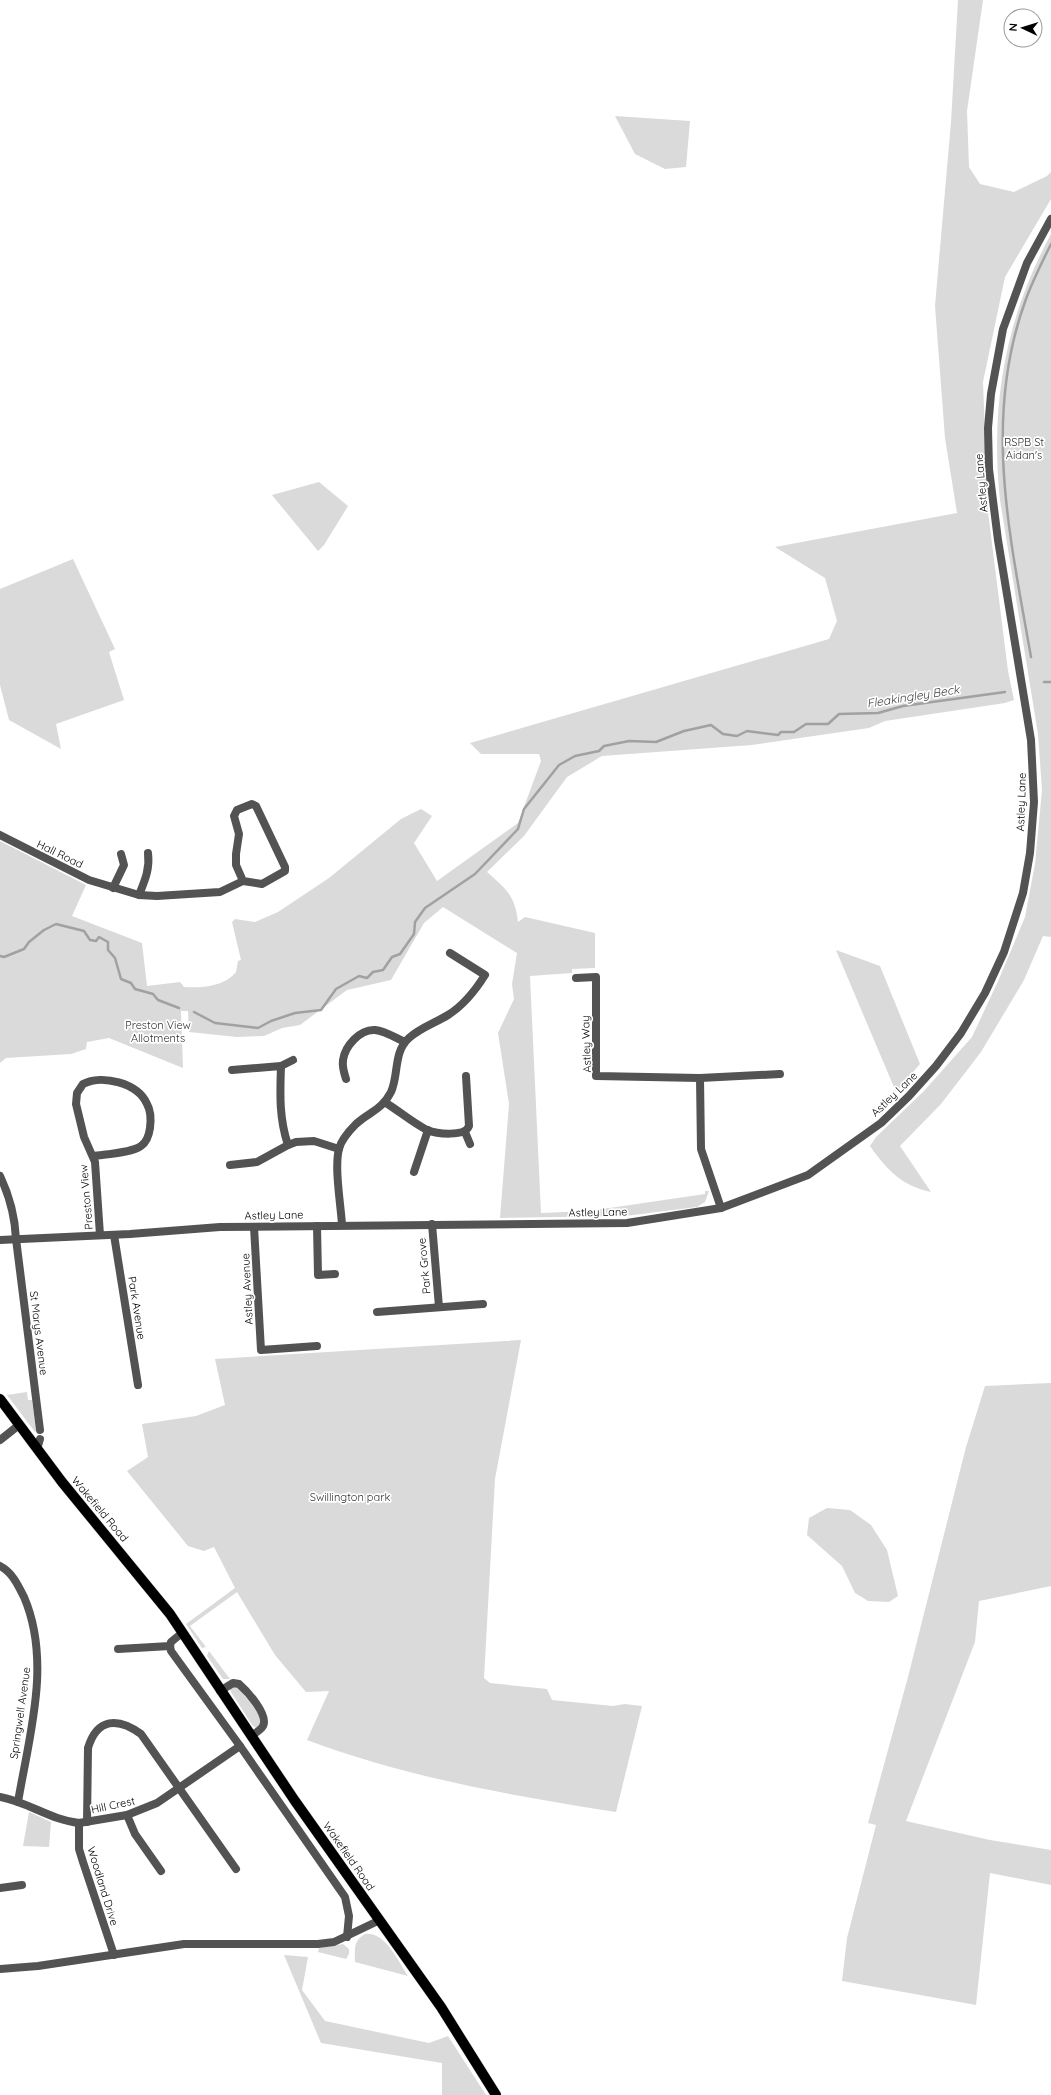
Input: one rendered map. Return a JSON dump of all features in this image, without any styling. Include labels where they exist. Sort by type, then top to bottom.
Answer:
[{"type":"main road","name":"Wakefield Road","points":[[0,1399],[19,1425],[38,1444],[151,1589],[251,1736],[441,2007],[496,2095]]},
{"type":"street","name":"Astley Lane","points":[[0,1240],[114,1235],[220,1227],[627,1223],[721,1208],[808,1175],[881,1123],[909,1096],[936,1066],[961,1032],[985,993],[1004,952],[1022,893],[1028,859],[1034,802],[1033,774],[1024,692],[994,509],[989,469],[988,428],[991,394],[1003,329],[1027,263],[1051,219]]},
{"type":"street","points":[[252,804],[256,806],[285,869],[282,874],[262,884],[243,881],[236,865],[239,834],[234,816],[237,810],[252,804]]},
{"type":"street","name":"Hall Road","points":[[0,835],[56,865],[113,888],[140,895],[157,896],[220,892],[243,881]]},
{"type":"street","points":[[140,895],[148,874],[148,853]]},
{"type":"street","points":[[113,888],[124,865],[121,854]]},
{"type":"street","points":[[342,1225],[338,1164],[339,1149],[347,1134],[357,1123],[386,1103],[392,1088],[399,1054],[405,1042],[414,1034],[449,1014],[464,1003],[487,977],[450,953]]},
{"type":"street","name":"Astley Way","points":[[576,978],[596,977],[596,1076],[700,1078],[780,1074]]},
{"type":"street","points":[[346,1079],[343,1065],[344,1056],[356,1037],[362,1033],[376,1030],[405,1042]]},
{"type":"street","points":[[232,1070],[281,1066],[293,1060]]},
{"type":"street","points":[[281,1066],[279,1108],[282,1128],[288,1145]]},
{"type":"street","points":[[386,1103],[428,1130],[459,1134],[468,1128],[469,1123],[466,1076]]},
{"type":"street","points":[[700,1078],[701,1149],[721,1208]]},
{"type":"street","name":"Preston View","points":[[93,1156],[137,1149],[146,1142],[150,1126],[149,1109],[143,1097],[133,1089],[116,1082],[98,1079],[88,1082],[80,1088],[76,1104],[84,1137],[93,1156],[100,1235]]},
{"type":"street","points":[[414,1172],[428,1130]]},
{"type":"street","points":[[464,1132],[470,1144]]},
{"type":"street","points":[[230,1165],[257,1162],[288,1145],[314,1141],[339,1149]]},
{"type":"street","name":"St Marys Avenue","points":[[0,1176],[12,1205],[40,1430]]},
{"type":"street","name":"Park Grove","points":[[432,1224],[439,1307]]},
{"type":"street","points":[[316,1226],[318,1275],[334,1274]]},
{"type":"street","name":"Astley Avenue","points":[[254,1227],[261,1350],[316,1346]]},
{"type":"street","name":"Park Avenue","points":[[114,1235],[138,1385]]},
{"type":"street","name":"Park Grove","points":[[377,1312],[482,1304]]},
{"type":"street","points":[[0,1440],[19,1425]]},
{"type":"street","name":"Springwell Avenue","points":[[0,1566],[8,1571],[13,1577],[26,1601],[33,1625],[37,1655],[37,1677],[34,1703],[18,1802]]},
{"type":"street","points":[[182,1633],[172,1642],[170,1646],[171,1651],[240,1746],[345,1897],[349,1916],[347,1937]]},
{"type":"street","points":[[118,1649],[170,1646]]},
{"type":"street","points":[[220,1691],[233,1683],[239,1684],[264,1715],[265,1722],[262,1728],[251,1736]]},
{"type":"street","name":"Woodland Drive","points":[[114,1955],[79,1849],[83,1822],[88,1748],[96,1729],[104,1725],[114,1723],[124,1724],[141,1734],[236,1869]]},
{"type":"street","name":"Hill Crest","points":[[0,1797],[18,1802],[52,1817],[83,1822],[127,1815],[157,1803],[178,1787],[240,1746]]},
{"type":"street","points":[[127,1815],[135,1834],[161,1871]]},
{"type":"street","points":[[0,1888],[22,1884]]},
{"type":"street","points":[[0,1969],[38,1966],[184,1944],[318,1944],[334,1942],[380,1920]]},
{"type":"green space","name":"Preston View Allotments","points":[[958,0],[983,0],[967,111],[969,167],[980,184],[1014,192],[1047,176],[1051,172],[1051,199],[1005,277],[983,382],[988,512],[1008,671],[1014,700],[1005,703],[885,721],[869,728],[752,745],[602,756],[567,777],[524,836],[487,872],[504,888],[512,899],[515,905],[518,922],[525,917],[595,933],[595,968],[572,969],[572,973],[530,976],[541,1213],[589,1211],[705,1194],[705,1191],[709,1191],[705,1202],[697,1207],[625,1216],[500,1218],[509,1104],[498,1033],[514,999],[512,984],[517,953],[443,907],[424,923],[391,980],[347,990],[300,1025],[282,1028],[264,1036],[237,1037],[189,1032],[188,1011],[181,1011],[183,1068],[109,1038],[87,1042],[86,1049],[71,1054],[6,1058],[0,1063],[0,841],[86,885],[72,916],[142,943],[147,986],[180,982],[184,987],[205,987],[219,984],[231,977],[236,972],[238,961],[241,960],[232,922],[235,919],[255,922],[278,912],[329,878],[401,819],[421,809],[432,816],[414,843],[437,881],[518,823],[541,761],[539,754],[481,754],[470,743],[829,639],[837,621],[825,578],[775,547],[957,513],[945,438],[935,306],[951,122]]},
{"type":"green space","points":[[615,116],[690,121],[686,167],[665,169],[635,154]]},
{"type":"green space","name":"RSPB St Aidan's","points":[[1051,234],[1051,937],[1043,936],[1024,980],[981,1052],[941,1104],[900,1146],[931,1192],[912,1186],[896,1176],[889,1170],[870,1146],[876,1137],[924,1091],[972,1037],[999,979],[1025,917],[1035,864],[1042,790],[1038,734],[1000,500],[997,465],[997,430],[1004,363],[1012,330],[1022,298],[1035,266]]},
{"type":"green space","points":[[319,482],[348,506],[324,545],[318,551],[272,495]]},
{"type":"green space","points":[[73,559],[115,649],[109,652],[124,700],[56,724],[61,749],[9,720],[0,685],[0,589]]},
{"type":"green space","points":[[836,950],[880,966],[920,1064],[896,1092]]},
{"type":"green space","name":"Swillington park","points":[[521,1340],[495,1479],[484,1678],[490,1683],[547,1689],[552,1700],[613,1706],[625,1704],[642,1706],[616,1812],[498,1792],[421,1775],[383,1765],[307,1740],[329,1691],[306,1692],[275,1655],[237,1592],[190,1626],[206,1647],[202,1648],[186,1624],[235,1588],[214,1547],[204,1551],[188,1546],[127,1471],[148,1457],[142,1424],[196,1416],[225,1405],[215,1359]]},
{"type":"green space","points":[[1051,1383],[1051,1586],[979,1601],[975,1642],[906,1821],[990,1840],[1051,1850],[1051,1885],[990,1873],[976,2005],[842,1981],[847,1938],[876,1825],[868,1823],[908,1677],[966,1447],[985,1386]]},
{"type":"green space","points":[[27,1392],[28,1400],[32,1400],[35,1432],[7,1395]]},
{"type":"green space","points":[[827,1508],[850,1510],[871,1525],[887,1550],[898,1596],[889,1602],[868,1601],[855,1593],[842,1566],[807,1535],[809,1518]]},
{"type":"green space","points":[[209,1651],[230,1679],[223,1679],[207,1656]]},
{"type":"green space","points":[[233,1686],[238,1687],[262,1718],[262,1722],[256,1728],[252,1725],[231,1692],[230,1689]]},
{"type":"green space","points":[[29,1812],[51,1822],[49,1847],[23,1846]]},
{"type":"green space","points":[[365,1934],[372,1934],[385,1942],[408,1976],[355,1962],[355,1949],[358,1940]]},
{"type":"green space","points":[[343,1944],[349,1949],[349,1954],[346,1959],[318,1952],[319,1948]]},
{"type":"green space","points":[[284,1955],[308,1957],[302,1990],[325,2021],[429,2043],[448,2036],[486,2095],[442,2095],[442,2063],[321,2043]]},
{"type":"waterway","points":[[1031,657],[1015,567],[1004,478],[1003,433],[1005,388],[1013,344],[1026,299],[1051,244]]},
{"type":"waterway","name":"Fleakingley Beck","points":[[1044,682],[1051,682]]},
{"type":"waterway","points":[[194,1012],[215,1023],[258,1028],[271,1021],[295,1013],[321,1010],[336,989],[359,976],[367,978],[373,972],[383,970],[392,957],[400,954],[414,934],[415,922],[425,908],[475,874],[518,829],[524,809],[559,765],[575,756],[599,751],[604,746],[629,741],[656,742],[684,731],[711,725],[723,734],[737,736],[747,731],[778,735],[781,732],[794,732],[806,724],[828,724],[839,714],[878,713],[903,706],[1005,692]]},
{"type":"waterway","points":[[0,956],[4,957],[24,949],[29,942],[44,930],[56,924],[84,931],[90,940],[96,941],[99,937],[108,942],[108,950],[115,958],[121,979],[131,983],[135,989],[153,994],[158,1000],[179,1008]]}]
